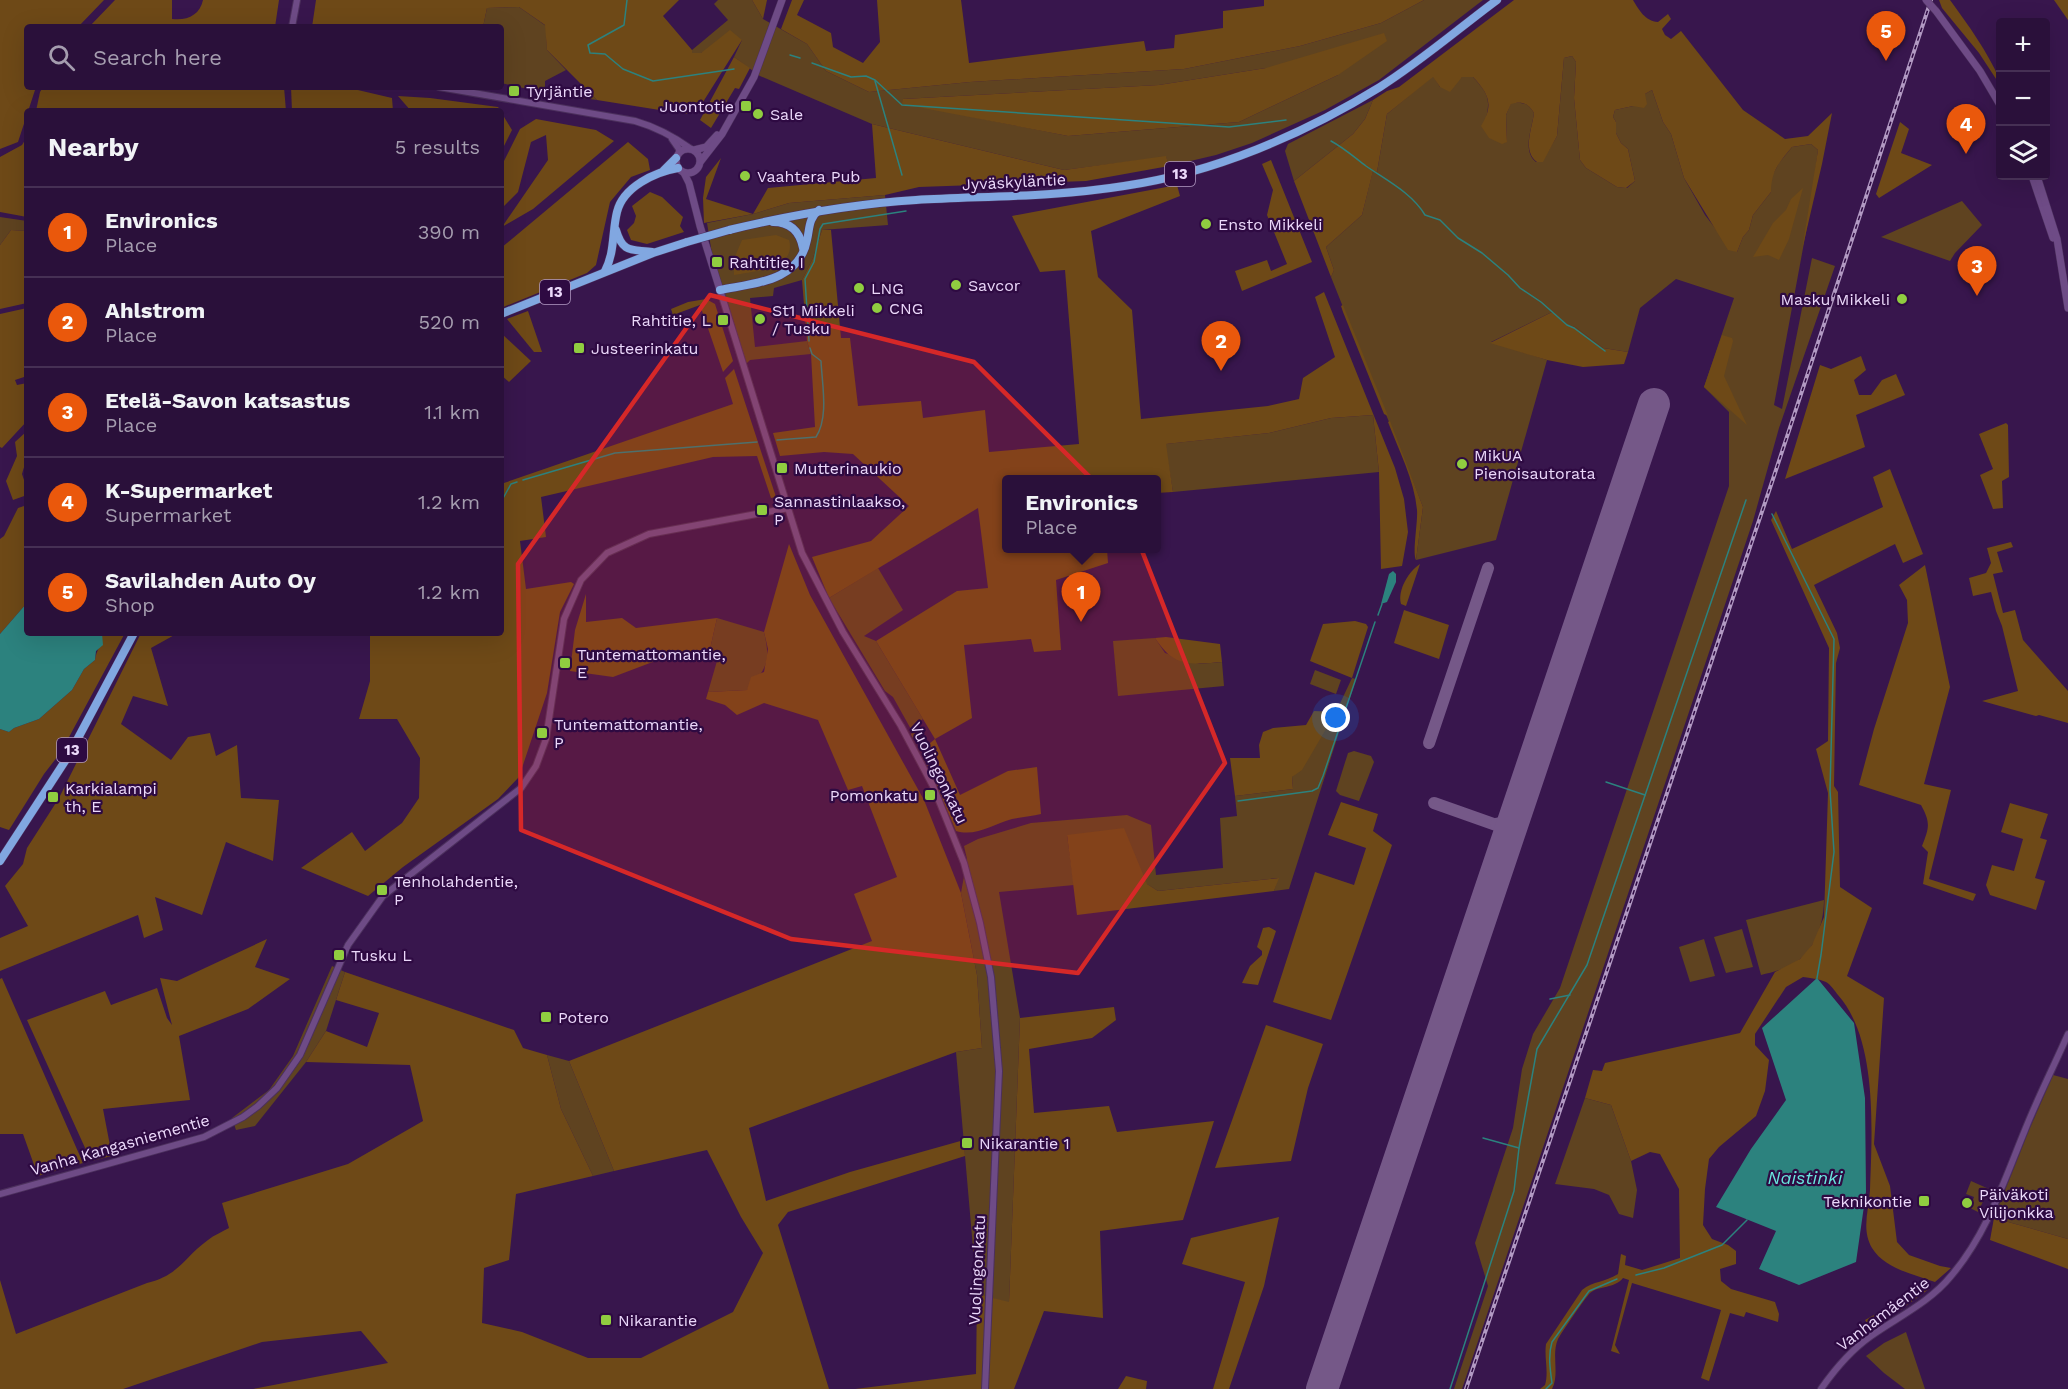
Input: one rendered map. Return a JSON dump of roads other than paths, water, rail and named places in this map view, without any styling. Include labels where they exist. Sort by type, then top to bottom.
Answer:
[{"type":"highway","name":"Jyväskyläntie","points":[[504,313],[653,253],[729,230],[819,210],[915,200],[1087,191],[1127,186],[1193,170],[1270,143],[1367,95],[1497,0]]},
{"type":"highway","points":[[661,173],[677,156]]},
{"type":"highway","points":[[605,271],[612,255],[617,212],[625,196],[643,181],[661,173],[681,170]]},
{"type":"highway","points":[[720,290],[785,274],[798,262],[804,251],[810,220],[819,210]]},
{"type":"highway","points":[[760,223],[781,222],[790,225],[798,232],[804,251]]},
{"type":"highway","points":[[615,226],[618,238],[627,249],[633,252],[653,253]]},
{"type":"highway","name":"13","points":[[0,861],[69,755],[132,636]]},
{"type":"main road","points":[[723,130],[706,147],[684,149],[677,156],[681,170],[692,173],[711,151],[754,77],[782,0]]},
{"type":"main road","points":[[1926,0],[1976,65],[1996,97]]},
{"type":"main road","points":[[693,149],[699,154],[700,165],[694,179],[695,205]]},
{"type":"main road","name":"Vuolingonkatu","points":[[681,170],[695,205],[720,290]]},
{"type":"main road","points":[[2033,180],[2056,254],[2060,260]]},
{"type":"main road","points":[[2038,180],[2052,217],[2068,308]]},
{"type":"street","points":[[293,24],[297,0]]},
{"type":"street","points":[[456,90],[635,121],[653,126],[693,149]]},
{"type":"street","points":[[668,134],[676,144],[677,156]]},
{"type":"street","name":"Vuolingonkatu","points":[[720,290],[802,553],[848,639],[914,747],[933,786],[960,853],[980,923],[991,977],[999,1071],[985,1389]]},
{"type":"street","name":"Vanha Kangasniementie","points":[[0,1194],[204,1137],[243,1118],[258,1106],[277,1088],[300,1055],[348,945],[383,896],[521,788],[536,766],[546,740],[564,619],[581,580],[607,553],[649,534],[789,508]]},
{"type":"street","name":"Vanhamäentie","points":[[1821,1389],[1856,1348],[1928,1298],[1950,1278],[1961,1264],[1989,1220],[2026,1126],[2068,1034]]},
{"type":"water","points":[[1393,571],[1396,574],[1396,582],[1387,602],[1381,604],[1389,574]]},
{"type":"water","points":[[24,606],[24,636],[102,636],[103,645],[96,651],[95,660],[84,669],[72,690],[39,719],[9,732],[0,729],[0,634]]},
{"type":"water","name":"Naistinki","points":[[1817,978],[1854,1023],[1865,1098],[1866,1192],[1856,1262],[1799,1285],[1759,1269],[1776,1231],[1716,1207],[1751,1149],[1786,1100],[1762,1028]]},
{"type":"waterway","points":[[627,0],[624,25],[588,45],[590,53],[605,54],[623,69],[653,81],[734,69]]},
{"type":"waterway","points":[[790,55],[800,58]]},
{"type":"waterway","points":[[812,63],[851,77],[866,76],[875,80],[902,105],[1229,127],[1286,120]]},
{"type":"waterway","points":[[875,81],[902,175]]},
{"type":"waterway","points":[[1331,141],[1398,188],[1413,200],[1425,215],[1440,220],[1458,238],[1482,253],[1508,275],[1520,288],[1605,351]]},
{"type":"waterway","points":[[809,341],[805,279],[814,262],[823,224],[906,211]]},
{"type":"waterway","points":[[777,440],[816,437],[820,429],[824,410],[821,361],[812,354],[810,348]]},
{"type":"waterway","points":[[523,480],[615,453],[757,442]]},
{"type":"waterway","points":[[504,497],[511,484],[517,482]]},
{"type":"waterway","points":[[1450,1389],[1514,1191],[1519,1148],[1537,1049],[1587,965],[1746,500]]},
{"type":"waterway","points":[[1772,514],[1834,639],[1830,790],[1834,852],[1817,978]]},
{"type":"waterway","points":[[1378,615],[1382,604]]},
{"type":"waterway","points":[[1238,801],[1312,791],[1318,788],[1375,622]]},
{"type":"waterway","points":[[1606,782],[1645,795]]},
{"type":"waterway","points":[[1550,999],[1570,995]]},
{"type":"waterway","points":[[1483,1138],[1519,1148]]},
{"type":"waterway","points":[[1636,1275],[1664,1268],[1722,1245],[1747,1220]]},
{"type":"waterway","points":[[1546,1389],[1552,1383],[1550,1367],[1552,1342],[1589,1291],[1617,1279]]},
{"type":"railway","points":[[1466,1389],[1773,479],[1931,0]]},
{"type":"place","name":"Savilahden Auto Oy","points":[[1886,61]]},
{"type":"place","name":"Tyrjäntie","points":[[514,91]]},
{"type":"place","name":"Juontotie","points":[[746,106]]},
{"type":"place","name":"Sale","points":[[758,114]]},
{"type":"place","name":"K-Supermarket","points":[[1966,154]]},
{"type":"place","name":"Vaahtera Pub","points":[[745,176]]},
{"type":"place","name":"Ensto Mikkeli","points":[[1206,224]]},
{"type":"place","name":"Rahtitie, I","points":[[717,262]]},
{"type":"place","name":"Savcor","points":[[956,285]]},
{"type":"place","name":"LNG","points":[[859,288]]},
{"type":"place","name":"Etelä-Savon katsastus","points":[[1977,296]]},
{"type":"place","name":"Masku Mikkeli","points":[[1902,299]]},
{"type":"place","name":"CNG","points":[[877,308]]},
{"type":"place","name":"St1 Mikkeli / Tusku","points":[[760,319]]},
{"type":"place","name":"Rahtitie, L","points":[[723,320]]},
{"type":"place","name":"Justeerinkatu","points":[[579,348]]},
{"type":"place","name":"Ahlstrom","points":[[1221,371]]},
{"type":"place","name":"MikUA Pienoisautorata","points":[[1462,464]]},
{"type":"place","name":"Mutterinaukio","points":[[782,468]]},
{"type":"place","name":"Sannastinlaakso, P","points":[[762,510]]},
{"type":"place","name":"Environics","points":[[1081,622]]},
{"type":"place","name":"Tuntemattomantie, E","points":[[565,663]]},
{"type":"place","name":"Tuntemattomantie, P","points":[[542,733]]},
{"type":"place","name":"Pomonkatu","points":[[930,795]]},
{"type":"place","name":"Karkialampi th, E","points":[[53,797]]},
{"type":"place","name":"Tenholahdentie, P","points":[[382,890]]},
{"type":"place","name":"Tusku L","points":[[339,955]]},
{"type":"place","name":"Potero","points":[[546,1017]]},
{"type":"place","name":"Nikarantie 1","points":[[967,1143]]},
{"type":"place","name":"Teknikontie","points":[[1924,1201]]},
{"type":"place","name":"Päiväkoti Vilijonkka","points":[[1967,1203]]},
{"type":"place","name":"Nikarantie","points":[[606,1320]]}]
